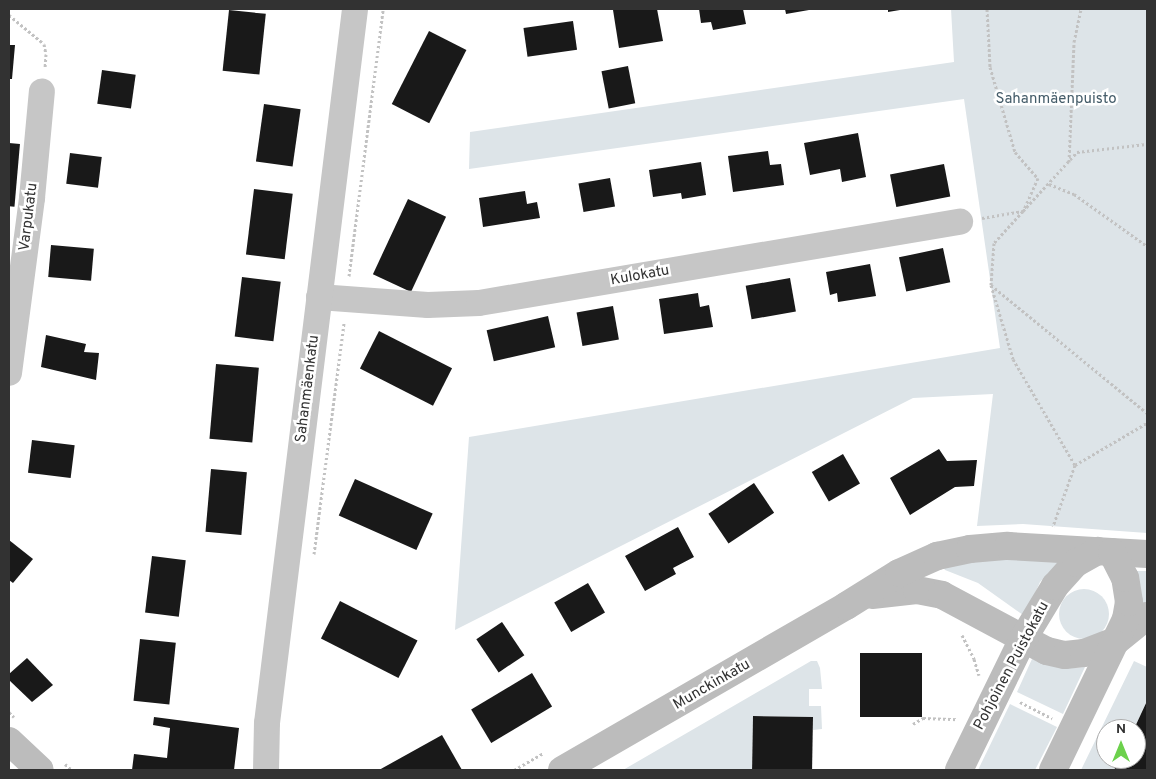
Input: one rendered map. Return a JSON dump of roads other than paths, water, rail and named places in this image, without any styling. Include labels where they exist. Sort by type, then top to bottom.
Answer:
[{"type":"main road","name":"Munckinkatu","points":[[562,770],[860,598],[899,573],[937,556],[970,549],[1008,546],[1147,554]]},
{"type":"main road","name":"Pohjoinen Puistokatu","points":[[959,770],[1023,639],[1055,586],[1076,563],[1105,551]]},
{"type":"main road","points":[[1052,770],[1126,619],[1129,602],[1124,578],[1105,551]]},
{"type":"main road","name":"Munckinkatu","points":[[860,598],[917,590],[942,595],[1047,652],[1065,655],[1084,653],[1116,641],[1147,616]]},
{"type":"main road","points":[[9,741],[40,770]]},
{"type":"street","name":"Sahanmäenkatu","points":[[266,770],[267,723],[355,9]]},
{"type":"street","name":"Varpukatu","points":[[9,373],[32,198],[42,91]]},
{"type":"street","name":"Kulokatu","points":[[319,297],[428,305],[479,303],[960,222]]},
{"type":"park label","name":"Sahanmäenpuisto","points":[[1056,100]]}]
